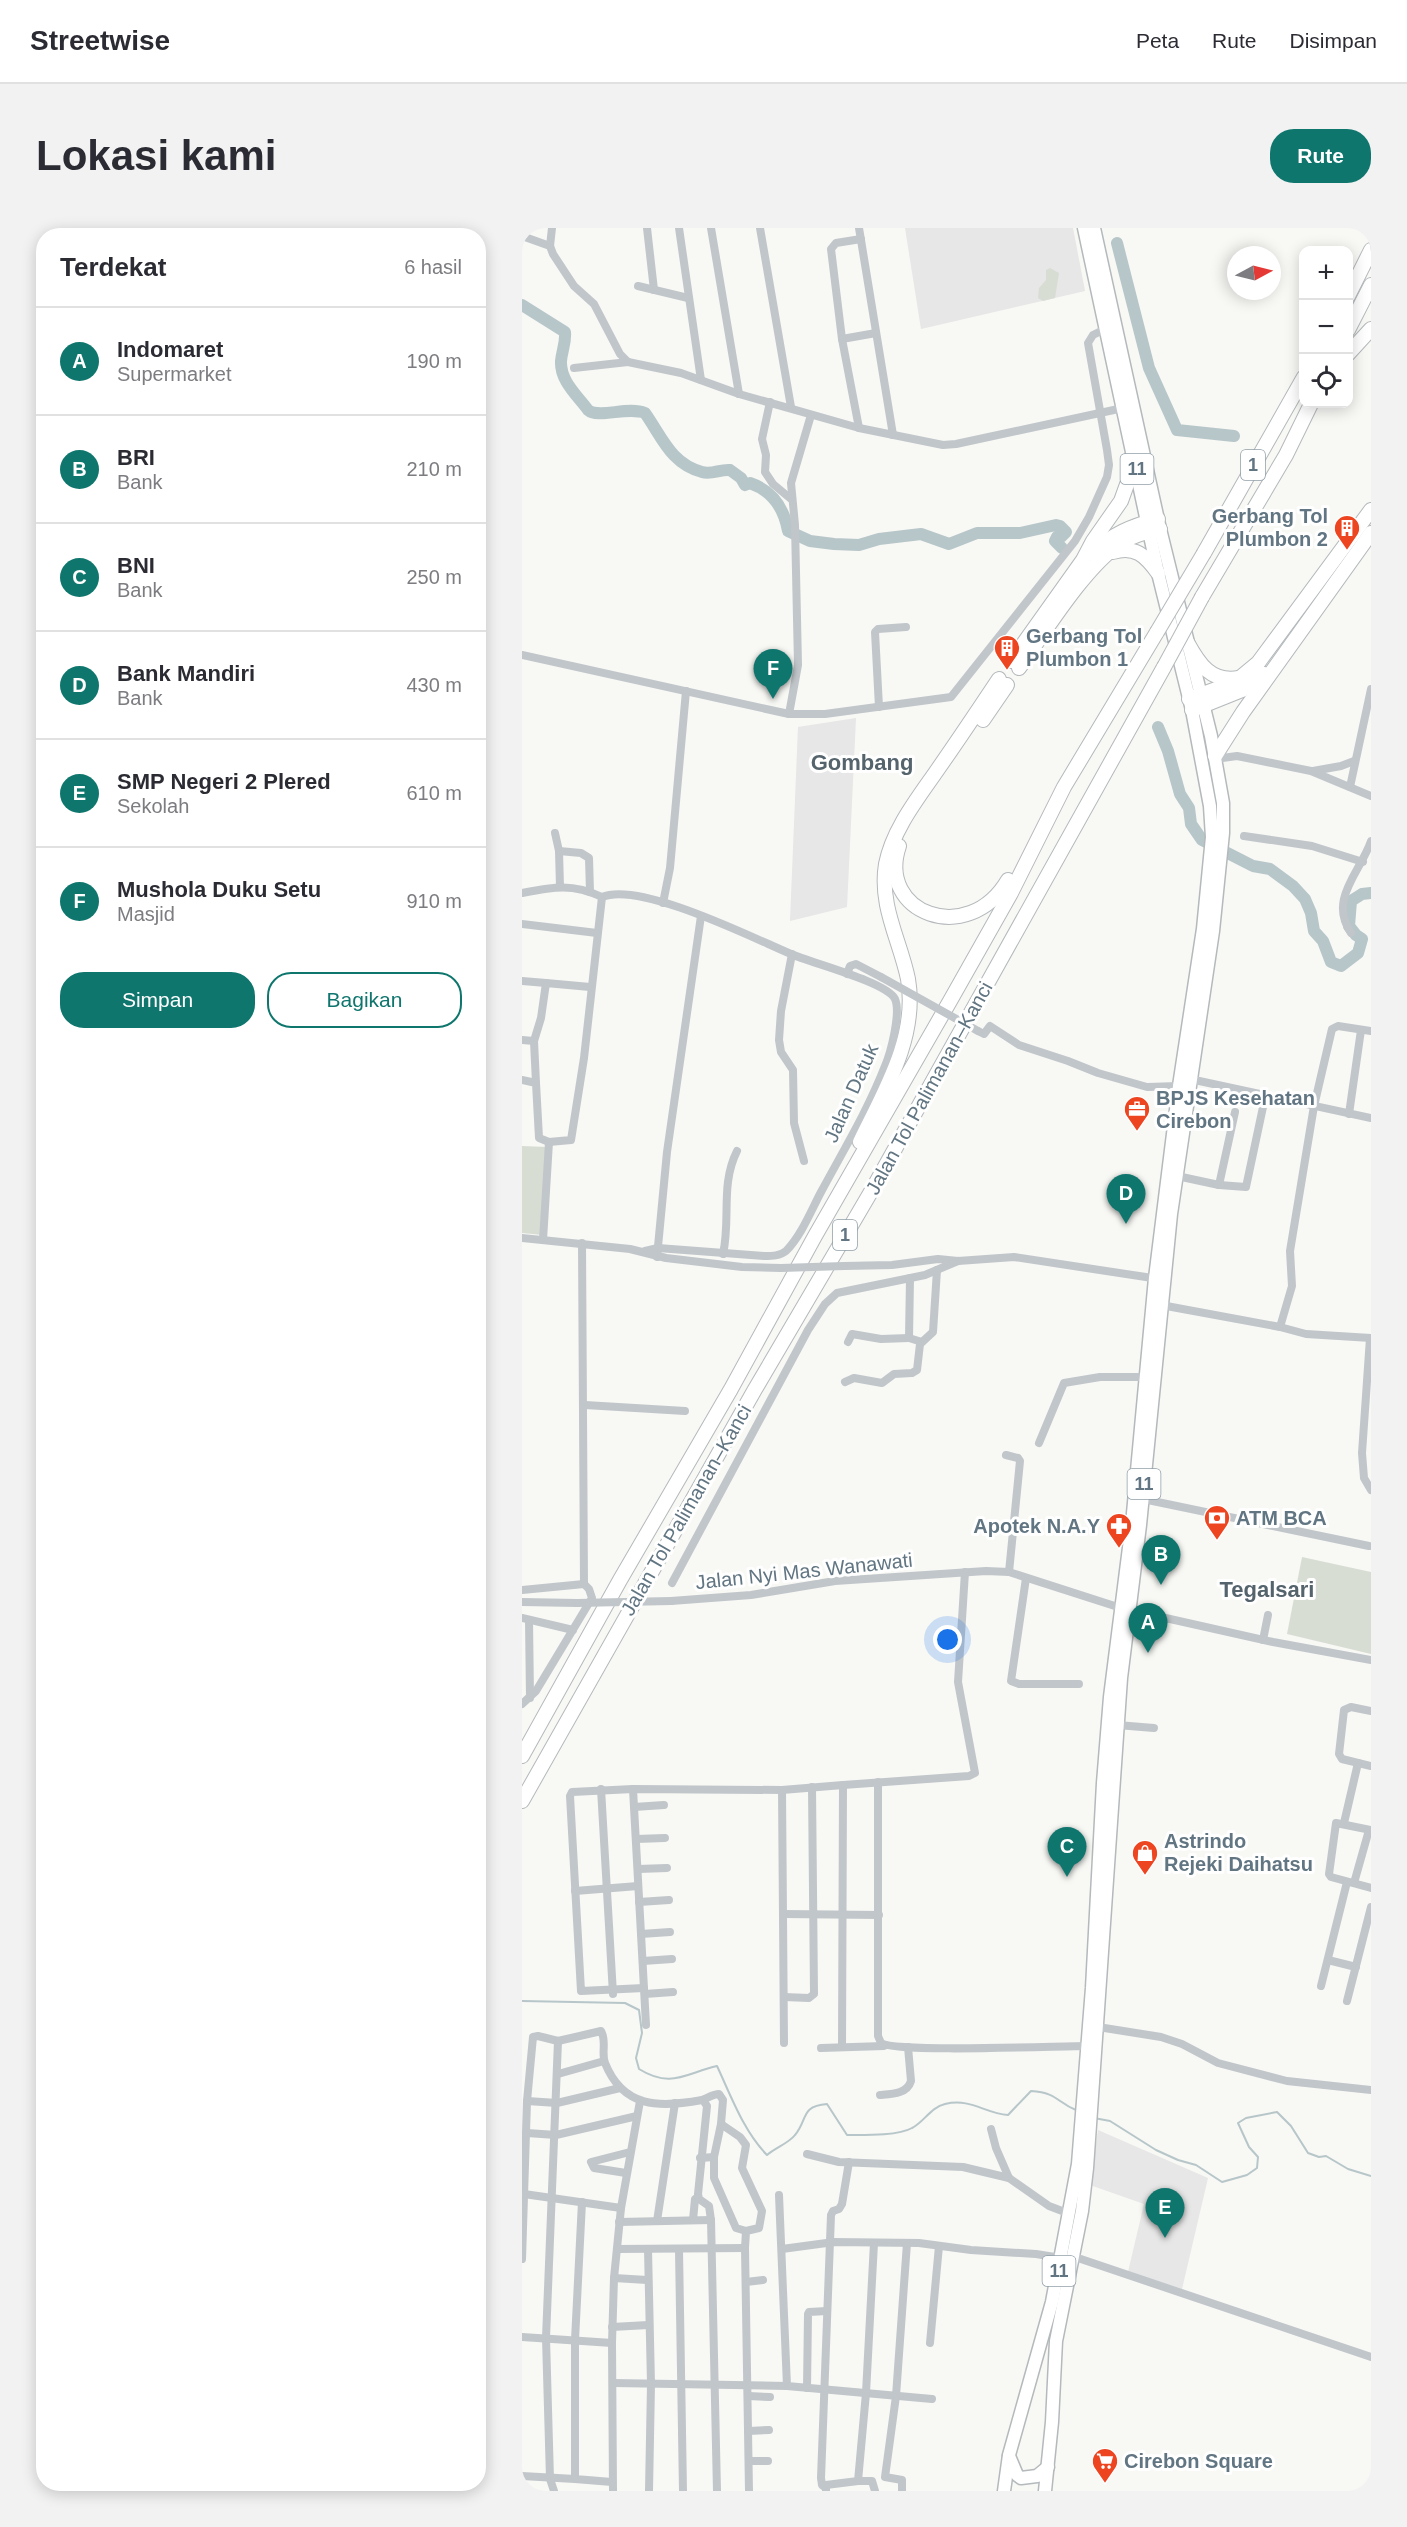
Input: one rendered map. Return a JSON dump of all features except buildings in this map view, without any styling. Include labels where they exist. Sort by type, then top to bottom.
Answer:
[{"type":"highway","name":"11","points":[[1084,228],[1133,452],[1187,642],[1202,763],[1221,862],[1213,931],[1184,1083]]},
{"type":"highway","name":"11","points":[[1087,2107],[1087,2046],[1117,1725],[1145,1377],[1173,1183],[1210,854],[1217,838],[1223,803],[1215,757],[1196,703],[1158,573],[1154,525],[1094,228]]},
{"type":"highway","points":[[1353,286],[1371,250]]},
{"type":"highway","points":[[1353,320],[1371,285]]},
{"type":"highway","points":[[1353,349],[1371,329]]},
{"type":"highway","name":"Jalan Tol Palimanan–Kanci","points":[[522,1756],[1011,892],[1064,787],[1204,553],[1299,386]]},
{"type":"highway","name":"Jalan Tol Palimanan–Kanci","points":[[522,1801],[736,1422],[878,1181],[1202,597],[1286,454],[1309,408]]},
{"type":"highway","points":[[1286,454],[1315,408]]},
{"type":"highway","points":[[1133,452],[1130,476],[1121,501],[1093,541],[1015,665],[1106,554],[1154,525]]},
{"type":"highway","points":[[1196,703],[1243,677],[1272,647],[1371,510]]},
{"type":"highway","points":[[1083,560],[1109,538],[1127,528],[1154,525]]},
{"type":"highway","points":[[1202,763],[1215,757],[1279,661],[1371,533]]},
{"type":"highway","points":[[1106,554],[1121,549],[1137,551],[1150,562],[1158,573]]},
{"type":"highway","points":[[1187,642],[1202,666],[1212,675],[1226,679],[1243,677]]},
{"type":"highway","points":[[1196,703],[1242,690],[1279,661]]},
{"type":"highway","points":[[815,1236],[892,1074],[908,1029],[910,1004],[908,981],[890,923],[885,898],[886,864],[912,808],[1003,682],[901,840],[898,850],[898,879],[908,897],[923,911],[944,917],[969,915],[993,901],[1001,892],[1064,787]]},
{"type":"highway","name":"11","points":[[1004,2491],[1009,2456],[1021,2412],[1052,2302],[1082,2211],[1085,2126],[1098,2027],[1110,1697],[1143,1499],[1161,1305],[1159,1279]]},
{"type":"highway","name":"11","points":[[1045,2491],[1052,2422],[1056,2341],[1070,2214],[1085,2126]]},
{"type":"highway","points":[[1009,2456],[1017,2475],[1021,2478],[1037,2476],[1048,2467]]},
{"type":"street","points":[[552,228],[550,246],[574,286],[594,304],[620,354],[628,362]]},
{"type":"street","points":[[647,228],[654,290]]},
{"type":"street","points":[[679,228],[700,380]]},
{"type":"street","points":[[711,228],[739,394]]},
{"type":"street","points":[[760,228],[791,407]]},
{"type":"street","points":[[859,228],[893,435]]},
{"type":"street","points":[[522,236],[550,246]]},
{"type":"street","points":[[859,428],[842,339],[831,249],[836,243],[861,239]]},
{"type":"street","points":[[638,286],[688,298]]},
{"type":"street","points":[[522,655],[789,714],[825,714],[954,696],[1075,541],[1107,477],[1109,465],[1088,343],[1093,335],[1105,329]]},
{"type":"street","points":[[842,339],[876,333]]},
{"type":"street","points":[[574,369],[628,362],[681,373],[739,394],[791,407],[811,415],[939,445],[956,444],[1123,408]]},
{"type":"street","points":[[770,402],[762,439],[766,455],[765,472],[773,484],[792,499]]},
{"type":"street","points":[[789,714],[798,665],[792,476],[811,415]]},
{"type":"street","points":[[879,707],[875,632],[878,629],[906,627]]},
{"type":"street","points":[[1350,787],[1371,689]]},
{"type":"street","points":[[663,903],[670,868],[686,691]]},
{"type":"street","points":[[1224,741],[1237,756]]},
{"type":"street","points":[[1215,757],[1237,756],[1311,771],[1371,796]]},
{"type":"street","points":[[1311,771],[1341,766],[1354,761]]},
{"type":"street","points":[[555,833],[559,851],[560,886]]},
{"type":"street","points":[[1244,836],[1312,846],[1363,862]]},
{"type":"street","points":[[1351,933],[1342,917],[1343,900],[1371,841]]},
{"type":"street","points":[[559,851],[581,853],[589,858],[590,892]]},
{"type":"street","points":[[522,893],[560,886],[574,887],[602,897],[590,987],[585,1058],[573,1134],[569,1141],[549,1142],[540,1140],[538,1136],[534,1041],[541,1018],[546,983]]},
{"type":"street","name":"Jalan Datuk","points":[[602,897],[609,894],[623,894],[663,903],[701,916],[792,954],[876,985],[894,998],[897,1012],[886,1066],[818,1199],[786,1251],[776,1256],[658,1248],[645,1251]]},
{"type":"street","points":[[657,1257],[667,1152],[701,916]]},
{"type":"street","points":[[522,924],[597,932]]},
{"type":"street","points":[[792,954],[778,1040],[781,1052],[793,1070],[794,1123],[804,1161]]},
{"type":"street","points":[[847,974],[850,966],[856,964],[984,1034],[990,1026],[1019,1045],[1125,1081],[1147,1087],[1184,1083],[1371,1118]]},
{"type":"street","points":[[522,981],[590,987]]},
{"type":"street","points":[[1280,1327],[1292,1286],[1289,1263],[1314,1106],[1332,1029],[1338,1026],[1371,1031]]},
{"type":"street","points":[[1349,1114],[1361,1030]]},
{"type":"street","points":[[522,1040],[534,1041]]},
{"type":"street","points":[[522,1080],[536,1083]]},
{"type":"street","points":[[1173,1183],[1243,1188],[1247,1186],[1263,1107]]},
{"type":"street","points":[[1219,1185],[1234,1112]]},
{"type":"street","points":[[543,1240],[549,1142]]},
{"type":"street","points":[[723,1254],[727,1236],[725,1193],[728,1173],[736,1151]]},
{"type":"street","points":[[522,1238],[645,1251],[657,1257],[742,1266],[781,1268],[892,1265],[938,1259],[958,1261],[1014,1257],[1159,1279]]},
{"type":"street","points":[[522,1704],[536,1691],[592,1598],[589,1589],[584,1584],[585,1405],[582,1243]]},
{"type":"street","points":[[672,1583],[808,1330],[825,1304],[834,1295],[844,1291],[910,1278],[958,1261]]},
{"type":"street","points":[[845,1382],[854,1378],[882,1383],[894,1374],[912,1373],[919,1366],[919,1348],[933,1332],[937,1270]]},
{"type":"street","points":[[909,1338],[910,1278]]},
{"type":"street","points":[[1161,1305],[1321,1336],[1370,1338],[1362,1453],[1364,1478],[1371,1490]]},
{"type":"street","points":[[848,1342],[852,1334],[881,1339],[909,1338],[922,1342]]},
{"type":"street","points":[[1039,1443],[1064,1383],[1100,1377],[1145,1377]]},
{"type":"street","points":[[585,1405],[685,1412]]},
{"type":"street","points":[[1006,1455],[1018,1458],[1020,1461],[1009,1572]]},
{"type":"street","points":[[1143,1499],[1369,1546]]},
{"type":"street","points":[[673,1992],[581,1991],[570,1796],[574,1790],[633,1788],[782,1790],[969,1776],[975,1773],[958,1682],[964,1572]]},
{"type":"street","name":"Jalan Nyi Mas Wanawati","points":[[522,1602],[671,1601],[751,1595],[835,1581],[964,1572],[1009,1572],[1126,1609],[1263,1640],[1371,1660]]},
{"type":"street","points":[[1026,1578],[1011,1681],[1014,1684],[1079,1684]]},
{"type":"street","points":[[522,1590],[584,1584]]},
{"type":"street","points":[[1263,1640],[1268,1615]]},
{"type":"street","points":[[530,1698],[526,1619],[573,1630]]},
{"type":"street","points":[[1371,1711],[1351,1707],[1344,1710],[1340,1757],[1371,1766]]},
{"type":"street","points":[[1117,1725],[1154,1728]]},
{"type":"street","points":[[1344,1823],[1358,1763]]},
{"type":"street","points":[[878,1782],[878,2036],[884,2046]]},
{"type":"street","points":[[842,2047],[843,1785]]},
{"type":"street","points":[[784,1997],[809,1998],[814,1994],[812,1787]]},
{"type":"street","points":[[633,1788],[646,2025]]},
{"type":"street","points":[[601,1789],[613,1992]]},
{"type":"street","points":[[782,1790],[784,2043]]},
{"type":"street","points":[[634,1807],[664,1806]]},
{"type":"street","points":[[1321,1986],[1350,1883],[1370,1830],[1336,1823],[1329,1874],[1331,1877],[1350,1883],[1371,1888]]},
{"type":"street","points":[[636,1839],[665,1838]]},
{"type":"street","points":[[638,1869],[667,1868]]},
{"type":"street","points":[[575,1890],[638,1886]]},
{"type":"street","points":[[639,1902],[669,1900]]},
{"type":"street","points":[[1347,2001],[1371,1906]]},
{"type":"street","points":[[783,1914],[879,1915]]},
{"type":"street","points":[[641,1934],[670,1932]]},
{"type":"street","points":[[643,1961],[672,1959]]},
{"type":"street","points":[[1328,1960],[1356,1966]]},
{"type":"street","points":[[1098,2027],[1171,2040],[1194,2048],[1218,2063],[1287,2081],[1371,2090]]},
{"type":"street","points":[[522,2259],[527,2101],[533,2037],[558,2041],[601,2031],[604,2061],[620,2088],[640,2102],[675,2103],[703,2100],[716,2094],[722,2097],[721,2124],[714,2157],[714,2178],[736,2228],[746,2231],[759,2228],[762,2211],[742,2168],[746,2145],[740,2137],[721,2124]]},
{"type":"street","points":[[554,2491],[550,2479],[546,2338],[558,2041]]},
{"type":"street","points":[[821,2048],[1087,2046]]},
{"type":"street","points":[[880,2095],[902,2092],[909,2086],[911,2082],[908,2047]]},
{"type":"street","points":[[558,2074],[604,2061]]},
{"type":"street","points":[[527,2101],[557,2103],[620,2088]]},
{"type":"street","points":[[693,2220],[695,2199],[698,2197],[700,2158],[707,2106],[703,2100]]},
{"type":"street","points":[[613,2491],[614,2278],[621,2208],[640,2102]]},
{"type":"street","points":[[657,2221],[675,2103]]},
{"type":"street","points":[[527,2133],[556,2135],[637,2116]]},
{"type":"street","points":[[991,2129],[996,2148],[1009,2178]]},
{"type":"street","points":[[627,2173],[594,2168],[591,2162],[630,2152]]},
{"type":"street","points":[[807,2154],[830,2161],[963,2167],[1009,2178],[1049,2206],[1070,2214]]},
{"type":"street","points":[[700,2158],[714,2157]]},
{"type":"street","points":[[849,2162],[842,2204],[839,2209],[831,2213],[821,2482],[826,2489],[828,2485],[858,2481],[874,2487],[885,2477],[896,2396],[907,2243]]},
{"type":"street","points":[[525,2194],[621,2208]]},
{"type":"street","points":[[779,2195],[787,2386]]},
{"type":"street","points":[[698,2197],[709,2206],[711,2220],[717,2491]]},
{"type":"street","points":[[575,2480],[575,2340],[582,2202]]},
{"type":"street","points":[[619,2222],[711,2220]]},
{"type":"street","points":[[746,2231],[749,2491]]},
{"type":"street","points":[[782,2249],[829,2242],[907,2243],[1067,2257],[1371,2357]]},
{"type":"street","points":[[858,2481],[866,2393],[874,2243]]},
{"type":"street","points":[[930,2343],[939,2246]]},
{"type":"street","points":[[617,2249],[745,2248]]},
{"type":"street","points":[[648,2249],[651,2384],[649,2491]]},
{"type":"street","points":[[679,2250],[682,2491]]},
{"type":"street","points":[[614,2278],[647,2280]]},
{"type":"street","points":[[746,2282],[763,2280]]},
{"type":"street","points":[[807,2388],[808,2314],[809,2312],[827,2312]]},
{"type":"street","points":[[612,2327],[648,2325]]},
{"type":"street","points":[[522,2337],[612,2343]]},
{"type":"street","points":[[613,2384],[748,2384],[932,2399]]},
{"type":"street","points":[[748,2396],[770,2397]]},
{"type":"street","points":[[748,2431],[769,2430]]},
{"type":"street","points":[[749,2461],[768,2461]]},
{"type":"street","points":[[522,2476],[612,2482]]},
{"type":"street","points":[[885,2477],[902,2480],[902,2491]]},
{"type":"street","points":[[522,2487],[523,2491]]},
{"type":"shaded area","points":[[905,228],[1073,228],[1085,291],[921,329]]},
{"type":"shaded area","points":[[1050,268],[1059,273],[1055,298],[1043,301],[1038,298],[1039,288],[1046,280],[1046,270]]},
{"type":"shaded area","points":[[856,718],[847,907],[790,921],[798,727]]},
{"type":"shaded area","points":[[522,1146],[548,1147],[542,1235],[522,1233]]},
{"type":"shaded area","points":[[1302,1557],[1371,1572],[1371,1654],[1287,1634]]},
{"type":"shaded area","points":[[1098,2130],[1208,2178],[1182,2289],[1128,2272],[1144,2204],[1090,2185]]},
{"type":"waterway","points":[[1117,243],[1149,368],[1177,430],[1234,436]]},
{"type":"waterway","points":[[522,305],[565,332],[561,361],[563,375],[588,410],[599,413],[630,411],[645,413],[668,448],[682,463],[706,473],[730,470],[741,478],[745,485],[750,483],[758,486],[776,501],[784,515],[788,531],[810,541],[859,545],[879,539],[921,534],[949,544],[977,533],[1020,533],[1056,525],[1066,532],[1061,537],[1057,537],[1055,541],[1062,548]]},
{"type":"waterway","points":[[1158,727],[1168,751],[1180,794],[1189,808],[1191,824],[1202,840],[1253,866],[1270,869],[1293,886],[1305,899],[1311,913],[1314,931],[1323,941],[1331,962],[1341,966],[1358,953],[1362,939],[1349,926],[1351,901],[1362,894],[1371,893]]},
{"type":"waterway","points":[[522,2001],[625,2003],[639,2010],[642,2033],[636,2058],[639,2069],[650,2075],[670,2079],[717,2066],[751,2136],[767,2155],[792,2138],[808,2111],[818,2105],[827,2104],[847,2135],[906,2131],[936,2108],[945,2104],[970,2104],[1008,2115],[1031,2091],[1052,2096],[1078,2111]]},
{"type":"waterway","points":[[1094,2118],[1110,2121],[1156,2150],[1196,2165],[1222,2182],[1247,2175],[1257,2168],[1258,2157],[1249,2147],[1238,2123],[1246,2118],[1277,2112],[1291,2126],[1308,2153],[1319,2157],[1326,2156],[1348,2169],[1371,2176]]},
{"type":"place","name":"Gerbang Tol Plumbon 2","points":[[1347,551]]},
{"type":"place","name":"Gerbang Tol Plumbon 1","points":[[1007,671]]},
{"type":"place","name":"Mushola Duku Setu","points":[[773,699]]},
{"type":"place","name":"BPJS Kesehatan Cirebon","points":[[1137,1132]]},
{"type":"place","name":"Bank Mandiri","points":[[1126,1224]]},
{"type":"place","name":"ATM BCA","points":[[1217,1541]]},
{"type":"place","name":"Apotek N.A.Y","points":[[1119,1549]]},
{"type":"place","name":"BRI","points":[[1161,1585]]},
{"type":"place","name":"Indomaret","points":[[1148,1653]]},
{"type":"place","name":"Astrindo Rejeki Daihatsu","points":[[1145,1876]]},
{"type":"place","name":"BNI","points":[[1067,1877]]},
{"type":"place","name":"SMP Negeri 2 Plered","points":[[1165,2238]]},
{"type":"place","name":"Cirebon Square","points":[[1105,2484]]},
{"type":"district","name":"Gombang","points":[[862,762]]},
{"type":"district","name":"Tegalsari","points":[[1267,1589]]}]
